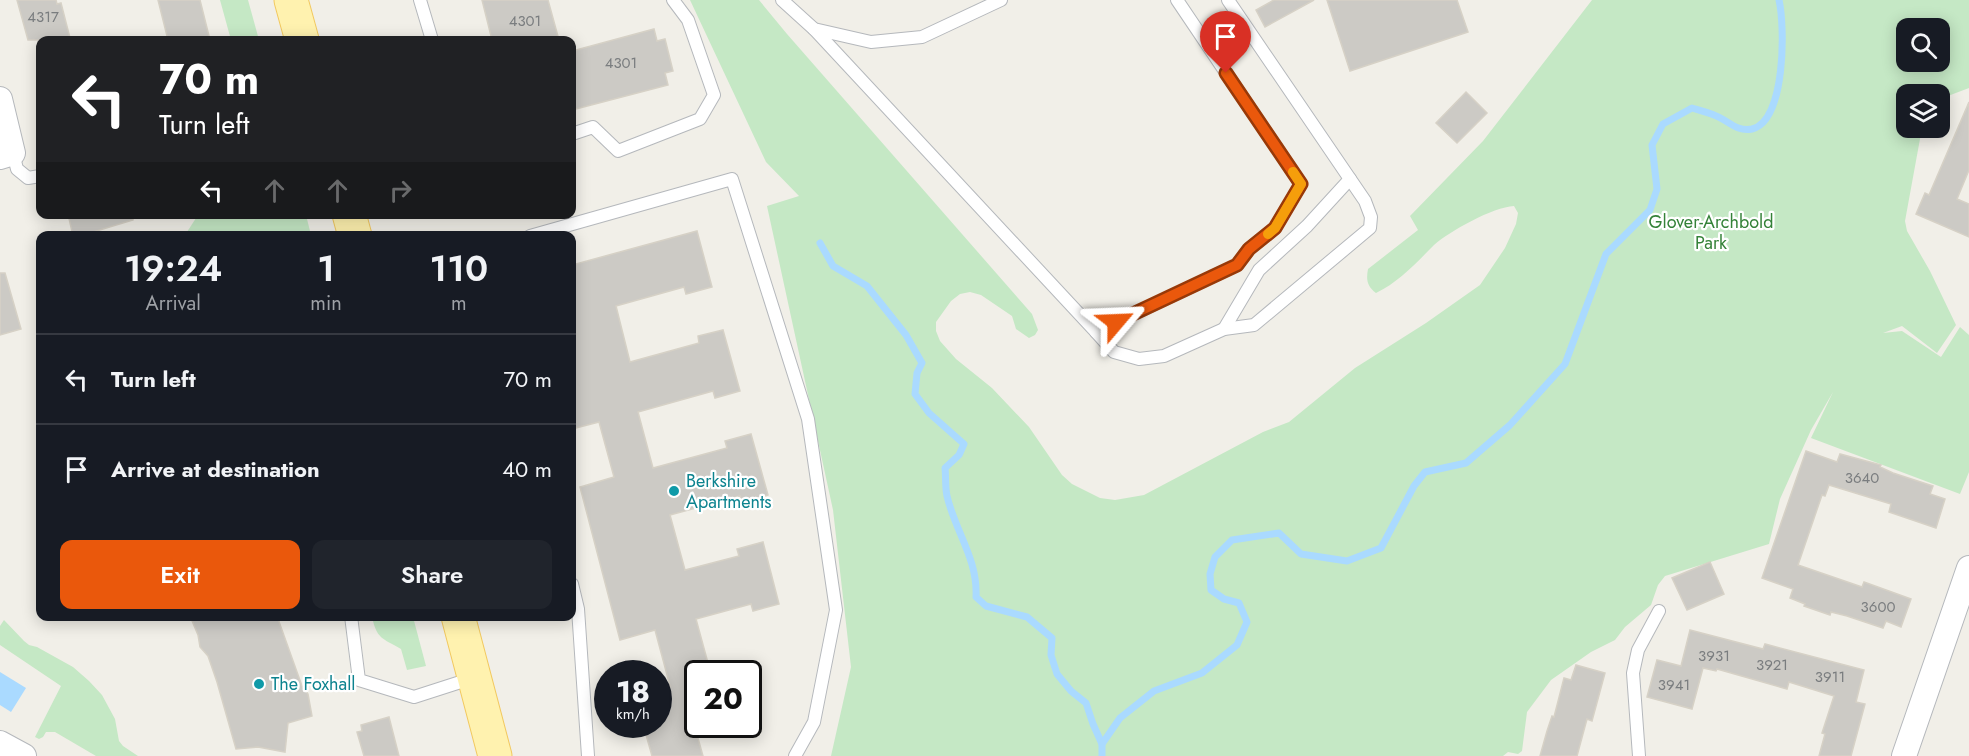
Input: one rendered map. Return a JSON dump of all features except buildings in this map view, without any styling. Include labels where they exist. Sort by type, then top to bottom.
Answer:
[{"type":"main road","points":[[291,0],[301,36]]},
{"type":"main road","points":[[459,621],[495,756]]},
{"type":"street","points":[[0,99],[7,155]]},
{"type":"street","points":[[1904,756],[1969,568]]},
{"type":"street","points":[[0,743],[24,756]]},
{"type":"lane","points":[[420,0],[431,36]]},
{"type":"lane","points":[[576,133],[592,127],[618,151],[700,119],[714,95],[688,20],[673,0]]},
{"type":"lane","points":[[782,0],[814,29],[1114,352],[1139,359],[1164,356],[1224,329],[1254,325],[1370,228],[1371,217],[1365,201],[1228,0]]},
{"type":"lane","points":[[814,29],[870,42],[921,37],[1001,0]]},
{"type":"lane","points":[[1096,332],[1237,265],[1249,249],[1275,228],[1301,184],[1177,0]]},
{"type":"lane","points":[[7,155],[17,169],[28,178],[36,177]]},
{"type":"lane","points":[[548,231],[732,179],[808,419],[836,610],[814,722],[795,756]]},
{"type":"lane","points":[[1224,329],[1259,270],[1307,226],[1350,179]]},
{"type":"lane","points":[[576,601],[588,756]]},
{"type":"lane","points":[[1639,756],[1633,673],[1638,650],[1659,611]]},
{"type":"lane","points":[[352,621],[359,680],[414,697],[474,677]]},
{"type":"green space","points":[[220,0],[248,0],[258,36],[230,36]]},
{"type":"green space","name":"Glover-Archbold Park","points":[[690,0],[759,0],[1032,314],[1038,330],[1029,338],[1016,329],[1012,316],[981,295],[970,292],[960,294],[951,301],[936,322],[936,331],[940,341],[956,359],[992,388],[1029,427],[1062,475],[1072,484],[1100,498],[1115,500],[1144,495],[1263,432],[1289,422],[1355,368],[1480,285],[1505,248],[1516,224],[1518,213],[1514,206],[1484,215],[1450,233],[1400,278],[1376,293],[1369,285],[1367,273],[1368,269],[1418,230],[1410,216],[1483,141],[1592,0],[1969,0],[1969,88],[1950,95],[1950,84],[1896,84],[1896,138],[1920,138],[1905,221],[1907,231],[1930,271],[1956,325],[1937,353],[1902,326],[1883,333],[1902,331],[1941,357],[1960,327],[1969,335],[1969,472],[1960,494],[1811,438],[1833,392],[1811,430],[1780,499],[1769,544],[1665,576],[1658,585],[1651,605],[1625,627],[1615,640],[1591,652],[1551,680],[1527,712],[1522,751],[1518,754],[1508,752],[1503,756],[831,756],[851,667],[833,510],[767,206],[799,196],[766,162]]},
{"type":"green space","points":[[195,219],[307,219],[310,231],[188,231]]},
{"type":"green space","points":[[4,620],[29,645],[73,667],[89,681],[102,695],[115,719],[119,741],[138,756],[96,756],[55,732],[46,732],[39,739],[35,737],[61,686],[0,645],[0,626]]},
{"type":"green space","points":[[373,621],[414,621],[426,666],[407,670],[401,649],[381,637]]},
{"type":"water","points":[[0,672],[26,688],[11,712],[0,705]]},
{"type":"waterway","points":[[1102,756],[1102,744],[1120,718],[1154,691],[1202,673],[1237,645],[1247,622],[1239,603],[1224,599],[1211,590],[1210,574],[1215,557],[1232,540],[1279,533],[1301,554],[1347,561],[1381,548],[1414,486],[1425,472],[1466,463],[1510,425],[1565,364],[1606,254],[1650,210],[1657,189],[1652,145],[1663,124],[1692,108],[1719,117],[1741,129],[1752,129],[1763,122],[1771,109],[1777,92],[1782,50],[1779,0]]},
{"type":"waterway","points":[[820,243],[833,266],[867,286],[906,335],[922,363],[917,373],[915,394],[929,413],[964,444],[959,455],[945,468],[946,489],[951,509],[970,558],[976,583],[976,597],[986,606],[1027,617],[1052,638],[1051,655],[1057,674],[1071,691],[1086,703],[1102,744]]},
{"type":"slow traffic","points":[[1268,234],[1275,228],[1301,184],[1293,172]]},
{"type":"place","name":"Berkshire Apartments","points":[[674,491]]},
{"type":"place","name":"The Foxhall","points":[[259,684]]},
{"type":"route","points":[[1116,322],[1237,265],[1249,249],[1275,228],[1301,184],[1226,73]]}]
